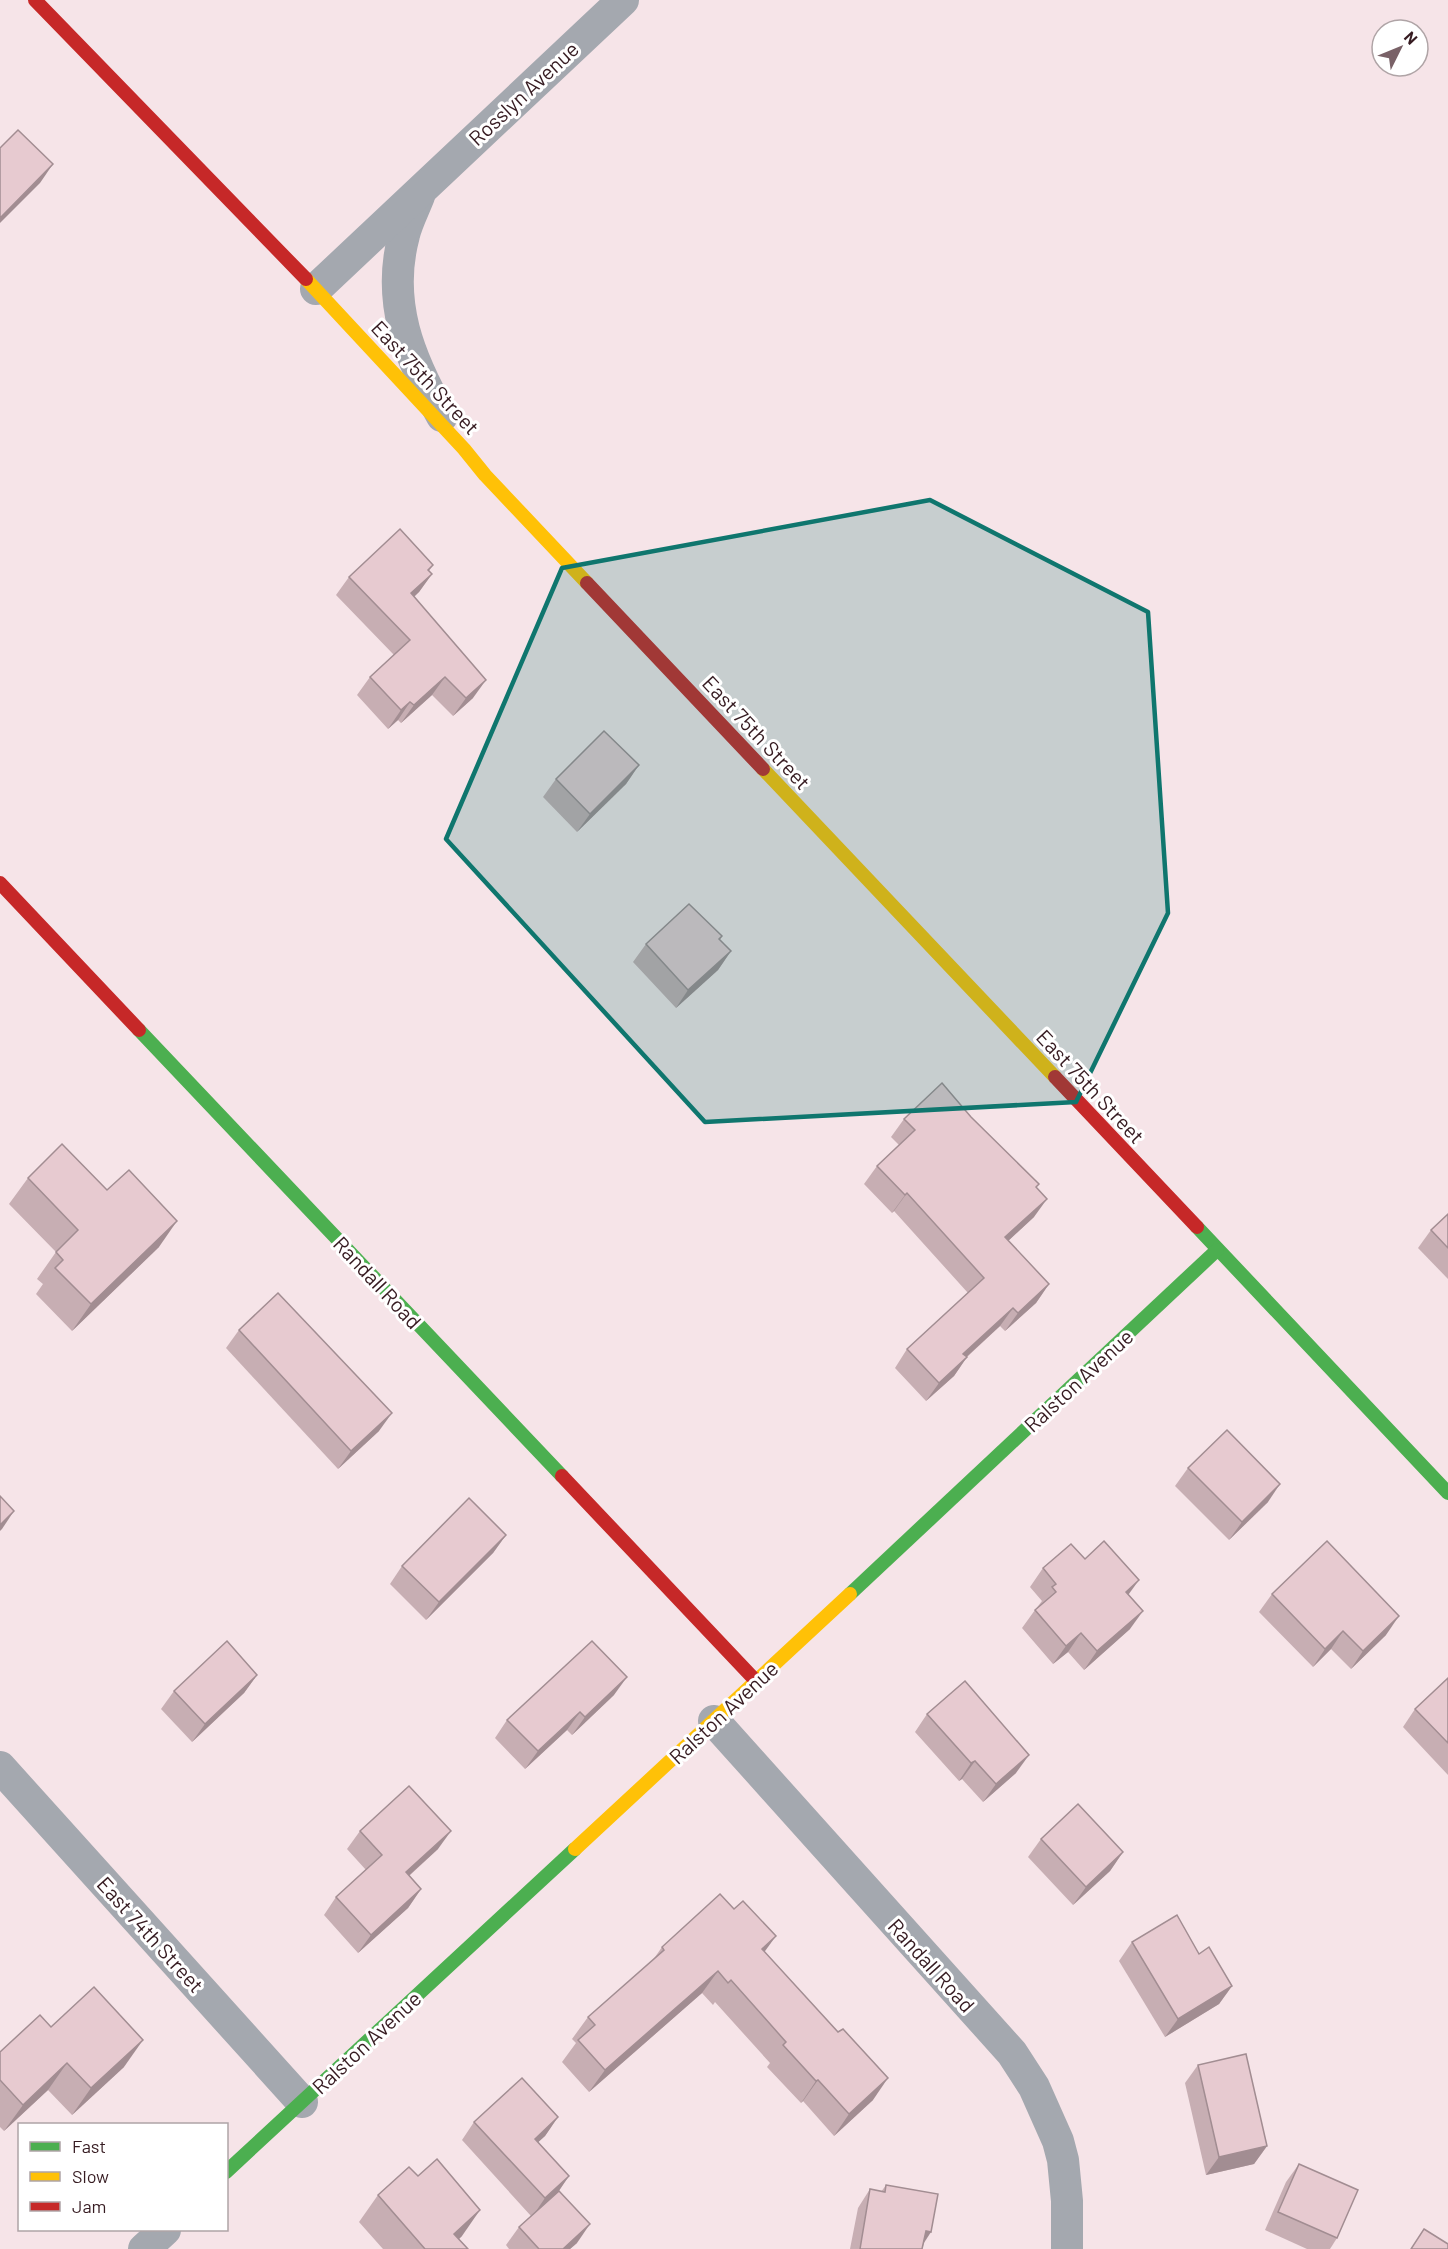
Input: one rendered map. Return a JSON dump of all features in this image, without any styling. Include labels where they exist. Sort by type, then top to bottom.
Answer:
[{"type":"street","name":"East 75th Street","points":[[35,0],[316,289],[464,449],[485,475],[1448,1493]]},
{"type":"street","name":"Rosslyn Avenue","points":[[316,289],[622,0]]},
{"type":"street","name":"Rosslyn Avenue","points":[[423,186],[404,233],[398,261],[397,296],[403,330],[422,381],[446,424],[464,449]]},
{"type":"street","name":"Randall Road","points":[[0,883],[756,1681]]},
{"type":"street","name":"Ralston Avenue","points":[[228,2170],[714,1721],[1217,1250]]},
{"type":"street","name":"Randall Road","points":[[714,1721],[1012,2053],[1034,2087],[1061,2150],[1067,2201],[1067,2249]]},
{"type":"street","name":"East 74th Street","points":[[0,1767],[302,2102]]},
{"type":"street","points":[[144,2249],[163,2231]]},
{"type":"highlighted area","points":[[930,500],[1148,612],[1168,913],[1076,1102],[705,1122],[446,839],[562,568]]},
{"type":"building","points":[[18,130],[53,164],[0,218],[0,148]]},
{"type":"building","points":[[400,529],[433,565],[428,570],[432,574],[411,593],[486,680],[466,698],[445,677],[414,705],[410,702],[401,710],[370,677],[410,640],[349,577]]},
{"type":"building","points":[[604,731],[639,765],[590,814],[556,779]]},
{"type":"building","points":[[689,904],[722,936],[719,939],[731,951],[688,990],[646,944]]},
{"type":"building","points":[[942,1083],[971,1117],[1039,1184],[1036,1187],[1047,1199],[1005,1237],[1049,1284],[1018,1313],[1013,1308],[963,1354],[967,1357],[939,1383],[907,1349],[984,1278],[907,1193],[905,1195],[877,1166],[915,1130],[904,1119]]},
{"type":"building","points":[[62,1144],[107,1190],[129,1170],[177,1221],[91,1304],[55,1268],[63,1260],[56,1252],[78,1230],[28,1178]]},
{"type":"building","points":[[1448,1214],[1448,1248],[1431,1230]]},
{"type":"building","points":[[278,1293],[392,1413],[351,1451],[239,1330]]},
{"type":"building","points":[[1227,1430],[1280,1484],[1242,1522],[1188,1468]]},
{"type":"building","points":[[0,1496],[14,1511],[0,1525]]},
{"type":"building","points":[[469,1498],[506,1535],[439,1602],[402,1566]]},
{"type":"building","points":[[1104,1541],[1139,1580],[1126,1592],[1143,1611],[1097,1651],[1081,1633],[1066,1646],[1035,1610],[1056,1592],[1052,1587],[1056,1584],[1043,1568],[1071,1544],[1085,1559]]},
{"type":"building","points":[[1327,1541],[1399,1616],[1363,1651],[1343,1631],[1325,1649],[1272,1594]]},
{"type":"building","points":[[227,1641],[257,1675],[205,1724],[174,1691]]},
{"type":"building","points":[[592,1641],[627,1677],[585,1717],[580,1712],[538,1751],[507,1720]]},
{"type":"building","points":[[1448,1678],[1448,1743],[1415,1709]]},
{"type":"building","points":[[965,1681],[1029,1755],[996,1784],[975,1761],[971,1763],[927,1714]]},
{"type":"building","points":[[409,1786],[451,1831],[406,1872],[421,1889],[371,1935],[336,1897],[382,1855],[360,1831]]},
{"type":"building","points":[[1078,1804],[1123,1852],[1086,1887],[1041,1839]]},
{"type":"building","points":[[720,1894],[734,1909],[743,1901],[776,1936],[762,1949],[838,2032],[843,2029],[888,2078],[849,2114],[783,2045],[786,2042],[731,1980],[728,1983],[718,1971],[605,2070],[578,2040],[595,2025],[588,2017],[664,1950],[662,1947]]},
{"type":"building","points":[[1177,1915],[1199,1954],[1209,1947],[1232,1986],[1178,2019],[1132,1942]]},
{"type":"building","points":[[94,1987],[143,2040],[91,2088],[67,2063],[23,2105],[0,2080],[0,2052],[40,2015],[51,2027]]},
{"type":"building","points":[[1246,2054],[1267,2146],[1219,2157],[1198,2065]]},
{"type":"building","points":[[522,2078],[558,2117],[535,2139],[569,2176],[545,2198],[474,2122]]},
{"type":"building","points":[[437,2159],[480,2210],[454,2234],[468,2249],[425,2249],[378,2195],[409,2167],[418,2176]]},
{"type":"building","points":[[1299,2164],[1358,2190],[1337,2238],[1278,2212]]},
{"type":"building","points":[[886,2185],[938,2194],[931,2232],[926,2231],[922,2249],[860,2249],[870,2189],[885,2192]]},
{"type":"building","points":[[559,2191],[590,2224],[563,2249],[539,2249],[519,2227]]},
{"type":"building","points":[[1424,2229],[1448,2244],[1448,2249],[1411,2249]]},
{"type":"traffic: fast","points":[[139,1030],[562,1476]]},
{"type":"traffic: fast","points":[[1197,1227],[1448,1493]]},
{"type":"traffic: fast","points":[[850,1594],[1217,1250]]},
{"type":"traffic: fast","points":[[228,2170],[575,1849]]},
{"type":"traffic: slow","points":[[306,279],[587,583]]},
{"type":"traffic: slow","points":[[763,769],[1055,1077]]},
{"type":"traffic: slow","points":[[575,1849],[850,1594]]},
{"type":"traffic: jam","points":[[35,0],[306,279]]},
{"type":"traffic: jam","points":[[587,583],[763,769]]},
{"type":"traffic: jam","points":[[0,883],[139,1030]]},
{"type":"traffic: jam","points":[[1055,1077],[1197,1227]]},
{"type":"traffic: jam","points":[[562,1476],[756,1681]]}]
